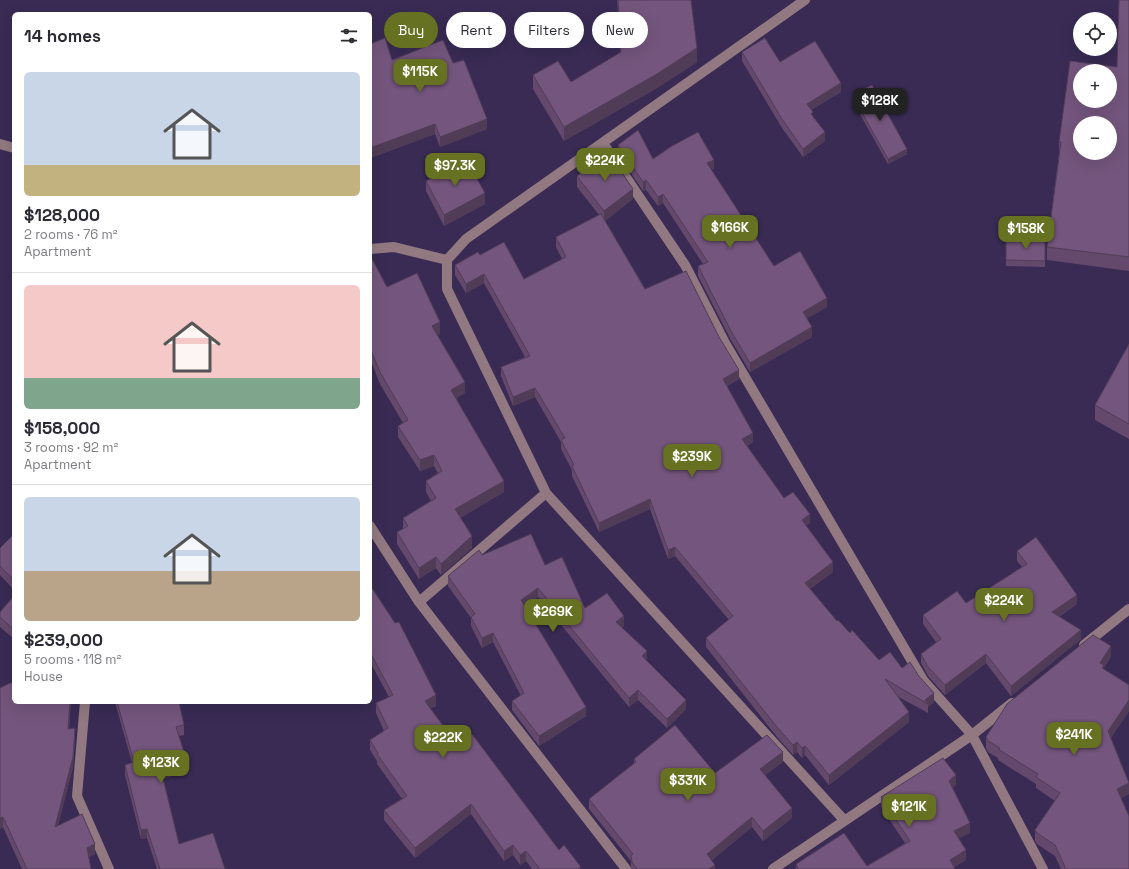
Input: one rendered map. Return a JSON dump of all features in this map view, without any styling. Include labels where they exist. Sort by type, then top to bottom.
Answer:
[{"type":"street","points":[[805,0],[466,239],[447,260],[447,288],[546,493],[844,820]]},
{"type":"street","points":[[602,143],[685,265],[725,343],[923,680],[972,735],[1043,869]]},
{"type":"street","points":[[0,144],[12,147]]},
{"type":"street","points":[[372,249],[394,246],[447,260]]},
{"type":"street","points":[[419,602],[546,493]]},
{"type":"street","points":[[372,529],[419,602],[626,869]]},
{"type":"street","points":[[1075,652],[1129,609]]},
{"type":"street","points":[[773,869],[972,735],[1020,696]]},
{"type":"street","points":[[85,704],[77,796],[109,869]]},
{"type":"building","points":[[618,0],[691,0],[697,48],[657,74],[564,127],[533,75],[558,61],[571,82],[621,52],[621,48],[648,48],[648,12],[619,12]]},
{"type":"building","points":[[1119,0],[1129,0],[1129,257],[1047,247],[1070,61],[1094,64],[1073,64],[1073,108],[1117,108]]},
{"type":"building","points":[[384,38],[384,48],[388,48],[392,60],[423,48],[438,48],[438,42],[443,40],[453,63],[464,60],[487,119],[440,137],[435,124],[372,147],[372,43]]},
{"type":"building","points":[[765,38],[780,62],[815,41],[841,83],[807,104],[813,112],[811,114],[825,132],[803,149],[782,119],[742,52]]},
{"type":"building","points":[[872,85],[907,149],[888,159],[852,95]]},
{"type":"building","points":[[638,130],[653,159],[672,146],[698,132],[714,160],[707,163],[774,266],[800,251],[827,298],[803,312],[812,327],[750,363],[731,331],[698,266],[708,262],[663,194],[658,197],[646,180],[643,182],[618,145]]},
{"type":"building","points":[[608,152],[633,189],[604,211],[577,176]]},
{"type":"building","points":[[466,159],[485,193],[444,215],[426,181]]},
{"type":"building","points":[[601,214],[645,289],[686,271],[719,337],[739,370],[723,379],[753,433],[742,439],[784,498],[793,492],[810,514],[802,520],[833,562],[805,583],[837,621],[838,620],[850,633],[852,630],[879,660],[890,652],[902,668],[910,662],[918,675],[934,693],[925,700],[928,704],[885,679],[909,712],[829,775],[805,746],[802,748],[797,742],[793,745],[706,638],[733,616],[675,547],[668,550],[650,499],[599,523],[572,466],[574,465],[561,440],[565,438],[535,388],[513,397],[501,367],[530,356],[484,274],[466,284],[455,265],[478,252],[480,255],[504,242],[524,279],[566,257],[556,237]]},
{"type":"building","points":[[1006,238],[1045,239],[1045,261],[1006,260]]},
{"type":"building","points":[[372,259],[387,287],[417,273],[440,322],[432,326],[465,382],[451,390],[504,481],[455,509],[472,536],[441,564],[436,557],[419,568],[397,532],[408,526],[403,518],[436,498],[426,481],[442,471],[434,455],[420,460],[398,426],[408,420],[380,372],[372,353]]},
{"type":"building","points":[[1129,344],[1129,424],[1095,405]]},
{"type":"building","points":[[531,534],[545,565],[562,557],[585,608],[607,593],[624,616],[616,622],[647,651],[642,656],[686,700],[667,719],[638,690],[629,698],[538,588],[521,600],[586,707],[539,736],[512,701],[524,693],[493,633],[482,638],[471,617],[475,614],[448,576],[479,550],[482,555]]},
{"type":"building","points":[[12,536],[12,578],[0,566],[0,548]]},
{"type":"building","points":[[1036,537],[1077,595],[1052,612],[1081,630],[1011,686],[986,654],[945,685],[928,667],[921,654],[941,639],[923,615],[957,591],[966,603],[1027,564],[1017,551]]},
{"type":"building","points":[[372,588],[395,623],[399,622],[436,695],[425,701],[457,745],[472,734],[559,850],[564,845],[581,867],[578,868],[579,869],[540,869],[526,851],[520,855],[513,845],[504,851],[471,804],[415,848],[384,810],[407,796],[377,754],[378,753],[370,740],[388,728],[376,703],[393,695],[372,656]]},
{"type":"building","points":[[12,598],[12,628],[0,617],[0,612]]},
{"type":"building","points":[[1093,635],[1111,646],[1100,663],[1104,665],[1102,668],[1129,685],[1129,700],[1108,731],[1129,783],[1117,789],[1129,816],[1129,869],[1066,869],[1055,845],[1035,830],[1060,793],[1036,777],[1038,774],[998,749],[1000,748],[988,741],[986,737],[1007,704]]},
{"type":"building","points":[[12,683],[12,704],[70,704],[68,729],[75,728],[73,757],[55,827],[82,814],[95,844],[87,848],[91,869],[27,869],[3,817],[0,818],[0,688]]},
{"type":"building","points":[[118,704],[179,704],[184,725],[176,727],[187,761],[161,770],[179,844],[213,833],[225,869],[160,869],[147,829],[141,830],[125,765],[134,762]]},
{"type":"building","points":[[675,725],[715,773],[767,735],[783,752],[760,769],[792,808],[763,831],[752,817],[707,854],[715,865],[709,869],[637,869],[632,862],[631,855],[633,854],[589,799],[636,762],[634,759]]},
{"type":"building","points":[[943,758],[956,775],[949,781],[970,823],[954,831],[966,850],[950,860],[955,869],[799,869],[796,864],[844,833],[867,866],[910,841],[881,797]]}]
